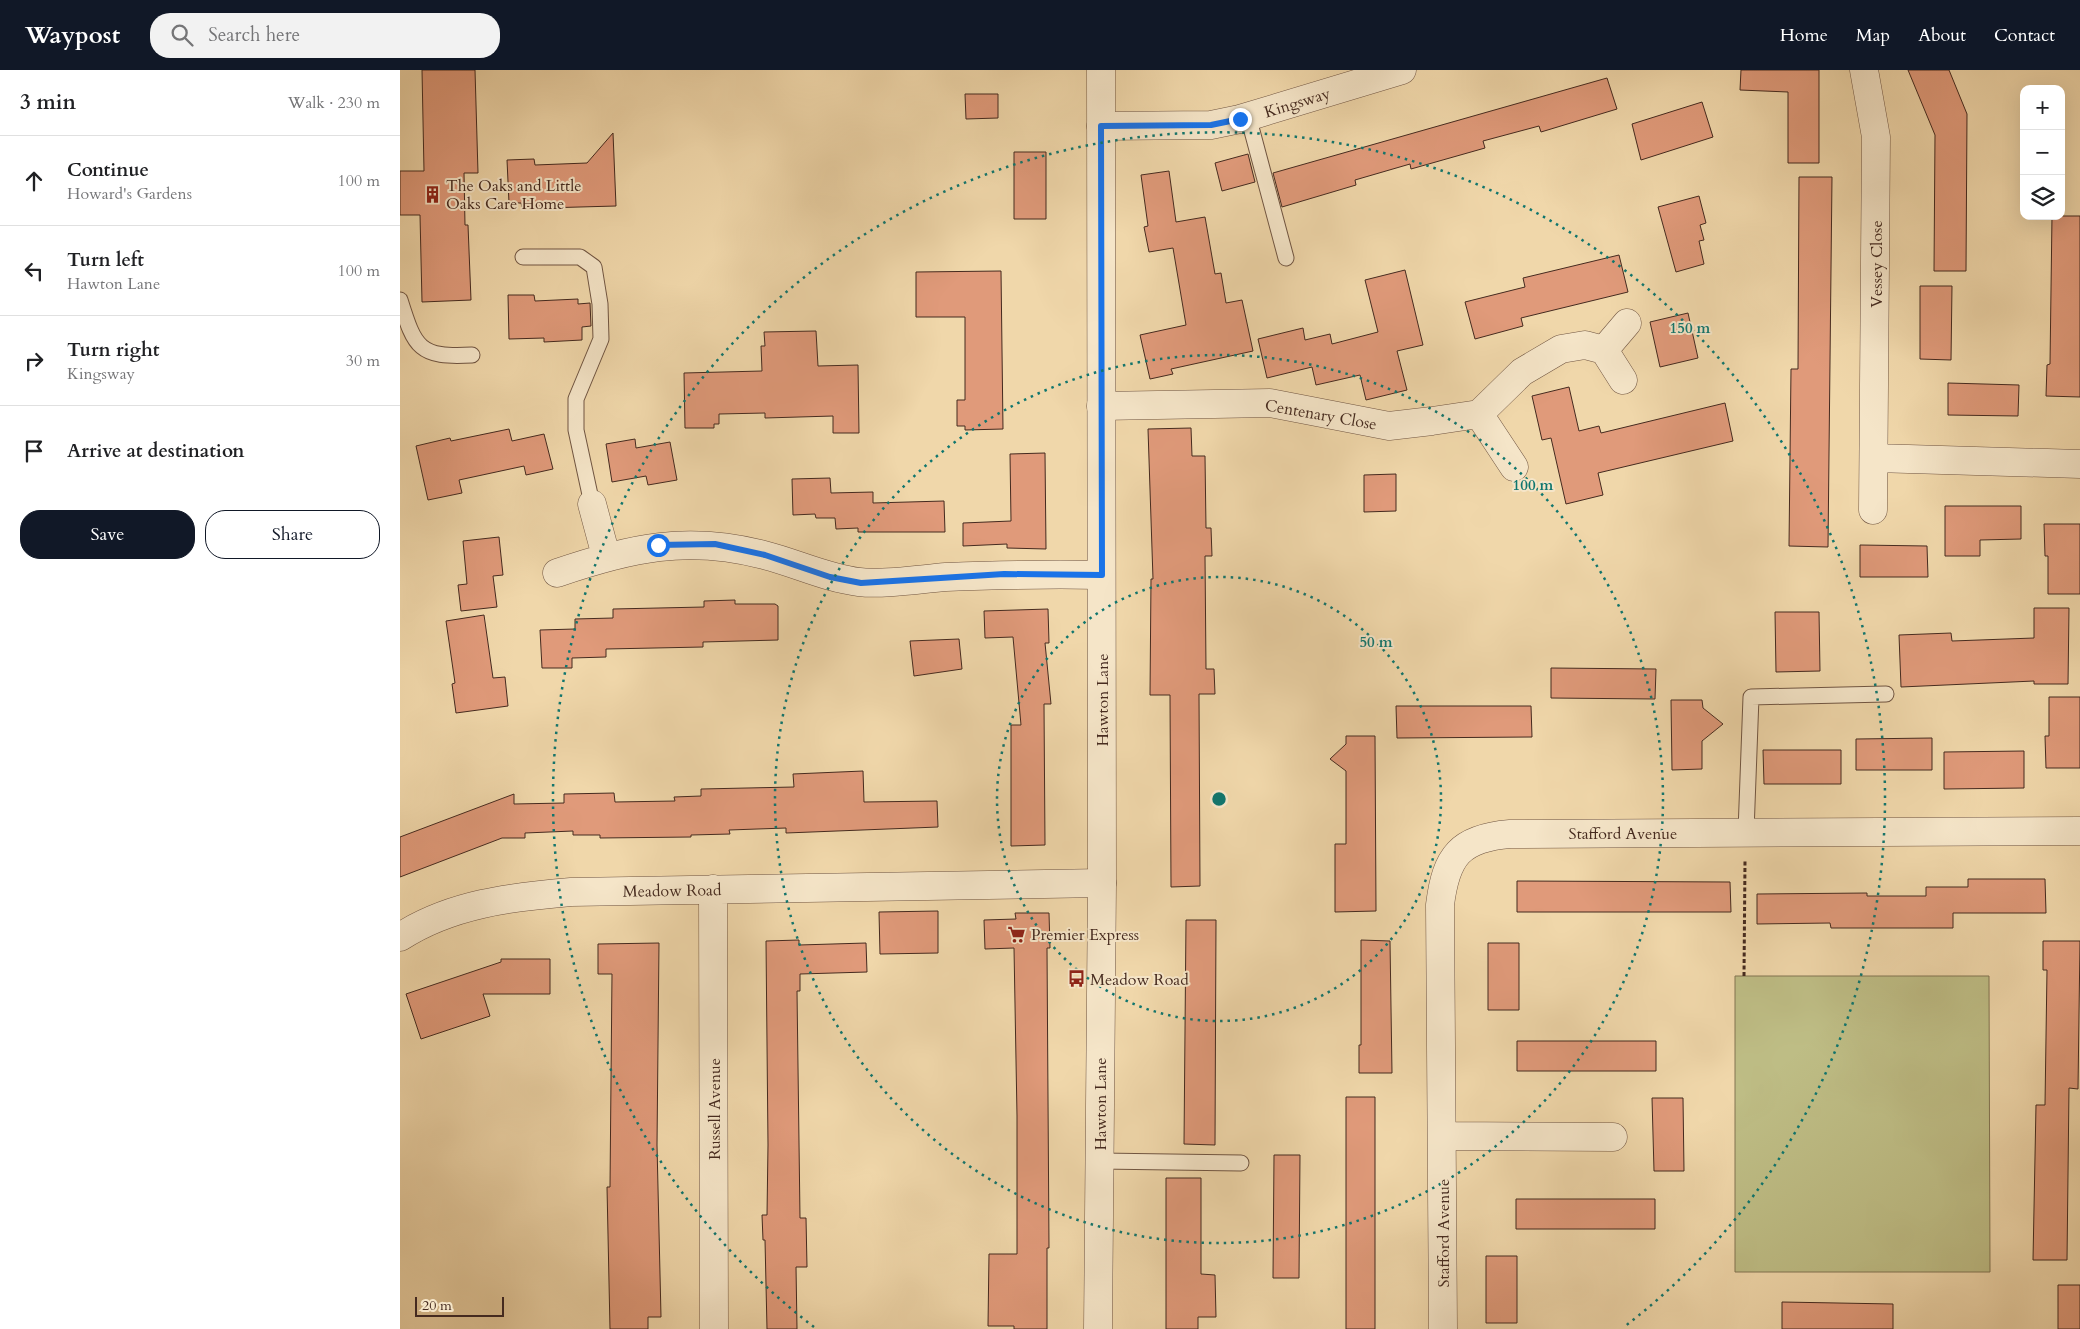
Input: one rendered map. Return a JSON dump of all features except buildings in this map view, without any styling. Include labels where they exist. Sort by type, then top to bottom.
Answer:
[{"type":"street","name":"Hawton Lane","points":[[1098,1329],[1102,883],[1101,70]]},
{"type":"street","name":"Kingsway","points":[[1101,126],[1211,125],[1248,116],[1402,70]]},
{"type":"street","name":"Vessey Close","points":[[1864,70],[1876,137],[1875,458],[1873,510]]},
{"type":"street","points":[[1604,350],[1627,324]]},
{"type":"street","points":[[1514,467],[1479,414],[1522,372],[1560,349],[1585,346],[1604,350],[1623,380]]},
{"type":"street","name":"Centenary Close","points":[[1101,406],[1270,403],[1389,426],[1479,414]]},
{"type":"street","points":[[1875,458],[2080,464]]},
{"type":"street","points":[[592,504],[606,556]]},
{"type":"street","points":[[557,573],[606,556],[658,545],[715,544],[765,555],[830,577],[861,583],[1004,574],[1102,575]]},
{"type":"street","name":"Stafford Avenue","points":[[1443,1329],[1440,905],[1442,887],[1448,871],[1454,858],[1463,848],[1475,839],[1510,834],[2080,831]]},
{"type":"street","name":"Meadow Road","points":[[400,937],[442,916],[481,903],[521,896],[571,892],[1102,883]]},
{"type":"street","name":"Russell Avenue","points":[[713,889],[714,1329]]},
{"type":"street","points":[[1443,1136],[1613,1137]]},
{"type":"lane","points":[[1248,116],[1286,258]]},
{"type":"lane","points":[[522,257],[580,257],[594,267],[600,304],[601,339],[576,399],[576,430],[592,504]]},
{"type":"lane","points":[[400,300],[414,341],[426,352],[453,356],[472,355]]},
{"type":"lane","points":[[1746,832],[1751,697],[1886,694]]},
{"type":"lane","points":[[1100,1161],[1241,1163]]},
{"type":"path","points":[[1744,976],[1746,832]]},
{"type":"shaded area","points":[[1735,976],[1989,976],[1990,1272],[1735,1272]]},
{"type":"place","name":"The Oaks and Little Oaks Care Home","points":[[432,194]]},
{"type":"place","name":"Premier Express","points":[[1017,934]]},
{"type":"place","name":"Meadow Road","points":[[1076,979]]},
{"type":"route","points":[[658,545],[715,544],[765,555],[830,577],[861,583],[1004,574],[1102,575],[1101,126],[1211,125],[1240,119]]}]
